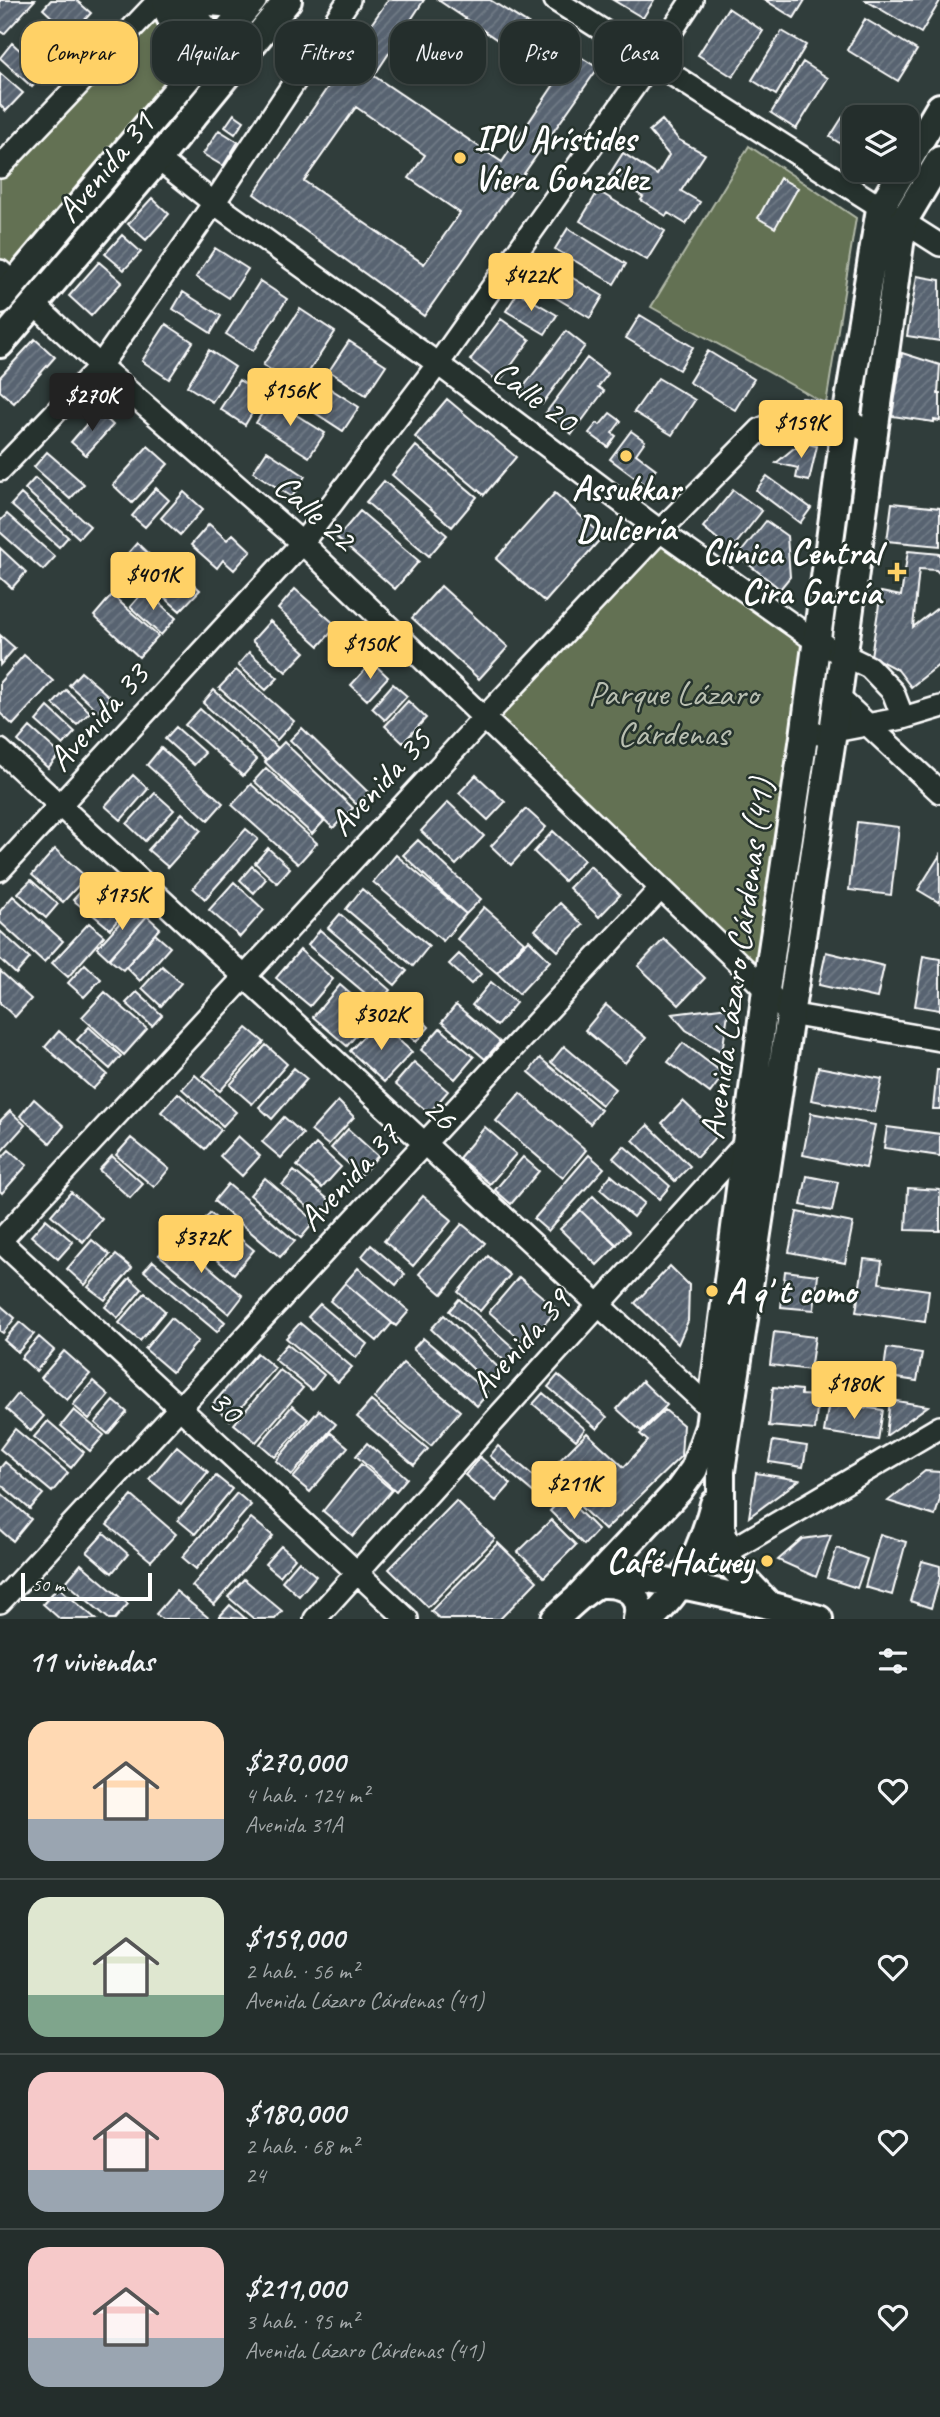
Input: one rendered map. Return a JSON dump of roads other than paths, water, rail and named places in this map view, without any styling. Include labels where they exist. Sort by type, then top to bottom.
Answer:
[{"type":"main road","points":[[166,0],[173,21]]},
{"type":"main road","points":[[173,0],[198,21]]},
{"type":"main road","points":[[188,0],[233,4],[252,0]]},
{"type":"main road","name":"Avenida 31","points":[[235,21],[252,0]]},
{"type":"main road","name":"Avenida 31","points":[[0,344],[158,159],[288,0]]},
{"type":"main road","name":"Avenida 31","points":[[5,285],[182,84]]},
{"type":"main road","points":[[212,92],[214,84]]},
{"type":"main road","points":[[919,142],[940,107]]},
{"type":"main road","name":"Avenida Lázaro Cárdenas (41)","points":[[649,1617],[679,1585],[703,1544],[721,1478],[833,732],[872,434],[891,216],[940,160]]},
{"type":"main road","name":"Avenida Lázaro Cárdenas (41)","points":[[555,1619],[589,1590],[657,1515],[694,1469],[709,1427],[766,990],[804,737],[846,419],[900,182]]},
{"type":"main road","name":"Avenida Lázaro Cárdenas (41)","points":[[721,1478],[720,1518],[727,1553],[731,1565],[756,1601]]},
{"type":"main road","points":[[589,1590],[620,1576],[756,1601],[819,1619]]},
{"type":"main road","points":[[589,1590],[623,1586],[634,1594],[649,1617],[756,1601]]},
{"type":"street","points":[[0,167],[159,0]]},
{"type":"street","points":[[0,470],[100,366],[214,203],[349,0]]},
{"type":"street","points":[[555,0],[594,25]]},
{"type":"street","name":"Avenida 33","points":[[678,21],[691,0]]},
{"type":"street","points":[[682,80],[940,245]]},
{"type":"street","name":"Avenida 33","points":[[0,870],[302,543],[438,363],[636,84]]},
{"type":"street","name":"Calle 20","points":[[158,159],[214,203],[438,363],[660,531],[817,642],[869,667],[893,692],[902,718]]},
{"type":"street","name":"Calle 22","points":[[34,304],[100,366],[302,543],[789,1014]]},
{"type":"street","name":"Avenida 35","points":[[0,1241],[484,718],[660,531],[761,429],[803,411],[846,419],[872,434]]},
{"type":"street","points":[[837,696],[940,792]]},
{"type":"street","points":[[804,737],[902,718],[940,707]]},
{"type":"street","name":"26","points":[[0,750],[712,1410]]},
{"type":"street","name":"Avenida 37","points":[[0,1602],[660,889]]},
{"type":"street","points":[[789,1014],[940,1040]]},
{"type":"street","name":"Avenida 39","points":[[315,1619],[775,1110]]},
{"type":"street","name":"30","points":[[0,1241],[407,1619]]},
{"type":"street","points":[[679,1585],[727,1553],[940,1427]]},
{"type":"place","name":"IPU Arístides Viera González","points":[[460,158]]},
{"type":"place","name":"Assukkar Dulcería","points":[[626,456]]},
{"type":"place","name":"Clínica Central Cira García","points":[[897,572]]},
{"type":"place","name":"A q' t como","points":[[712,1291]]},
{"type":"place","name":"Café Hatuey","points":[[767,1561]]},
{"type":"park label","name":"Parque Lázaro Cárdenas","points":[[673,713]]}]
